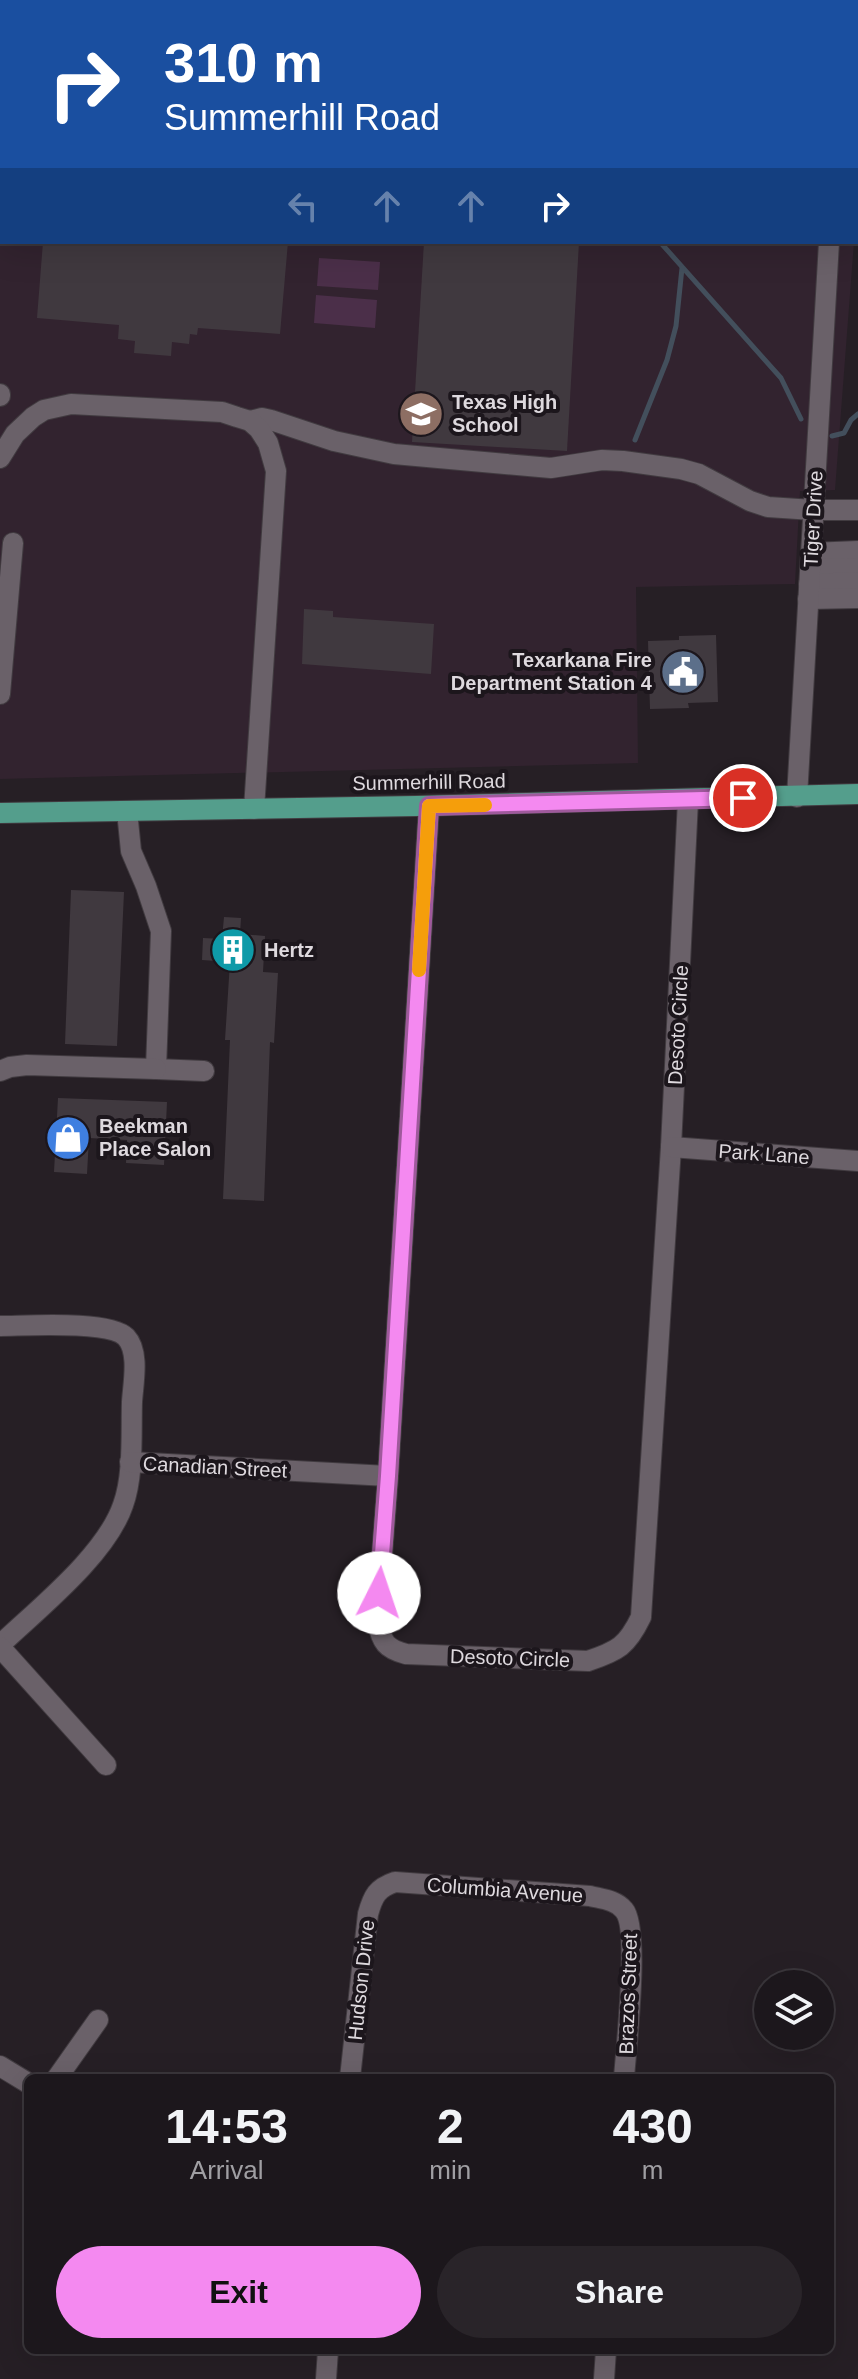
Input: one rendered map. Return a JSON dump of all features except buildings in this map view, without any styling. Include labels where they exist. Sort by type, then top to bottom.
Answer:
[{"type":"main road","name":"Summerhill Road","points":[[0,813],[429,806],[858,794]]},
{"type":"street","name":"Tiger Drive","points":[[797,797],[829,244]]},
{"type":"street","points":[[0,458],[15,434],[33,417],[44,410],[71,404],[222,412],[250,421],[259,429],[268,443],[276,471],[254,809]]},
{"type":"street","points":[[250,421],[262,418],[271,420],[334,441],[394,454],[551,468],[602,460],[681,469],[699,474],[768,507],[858,510]]},
{"type":"street","points":[[0,694],[13,543]]},
{"type":"street","points":[[809,576],[858,551]]},
{"type":"street","points":[[809,576],[858,568]]},
{"type":"street","points":[[809,576],[858,582]]},
{"type":"street","points":[[809,576],[858,598]]},
{"type":"street","name":"Desoto Circle","points":[[429,806],[377,1622],[382,1641],[393,1650],[406,1654],[588,1661],[613,1652],[632,1636],[641,1617],[671,1147],[688,800]]},
{"type":"street","points":[[127,811],[131,851],[161,931],[156,1069]]},
{"type":"street","points":[[0,1071],[27,1065],[204,1071]]},
{"type":"street","name":"Park Lane","points":[[671,1147],[858,1161]]},
{"type":"street","points":[[0,1326],[90,1326],[110,1329],[125,1336],[133,1350],[134,1368],[130,1462]]},
{"type":"street","name":"Canadian Street","points":[[0,1646],[88,1560],[111,1532],[124,1503],[130,1462],[388,1476]]},
{"type":"street","points":[[0,1646],[106,1765]]},
{"type":"street","name":"Columbia Avenue","points":[[383,1886],[395,1882],[590,1896],[611,1900],[625,1911]]},
{"type":"street","name":"Hudson Drive","points":[[350,2074],[368,1914],[372,1899],[383,1886]]},
{"type":"street","name":"Brazos Street","points":[[624,2074],[631,1950],[631,1925],[625,1911]]},
{"type":"street","points":[[60,2074],[98,2020]]},
{"type":"street","points":[[0,2066],[24,2081]]},
{"type":"street","points":[[326,2379],[328,2354]]},
{"type":"street","points":[[604,2379],[606,2354]]},
{"type":"shaded area","name":"Texas High School","points":[[0,244],[854,244],[835,490],[800,491],[795,584],[636,587],[638,763],[0,779]]},
{"type":"shaded area","points":[[319,258],[380,262],[378,290],[317,286]]},
{"type":"shaded area","points":[[316,295],[377,300],[375,328],[314,323]]},
{"type":"waterway","points":[[662,244],[781,378],[801,419]]},
{"type":"waterway","points":[[635,440],[667,360],[676,326],[682,268]]},
{"type":"waterway","points":[[832,436],[844,433],[858,414]]},
{"type":"slow traffic","points":[[419,970],[429,806],[485,805]]},
{"type":"place","name":"Texas High School","points":[[421,414]]},
{"type":"place","name":"Texarkana Fire Department Station 4","points":[[683,672]]},
{"type":"place","name":"Hertz","points":[[233,950]]},
{"type":"place","name":"Beekman Place Salon","points":[[68,1138]]},
{"type":"route","points":[[379,1593],[429,806],[743,798]]}]
